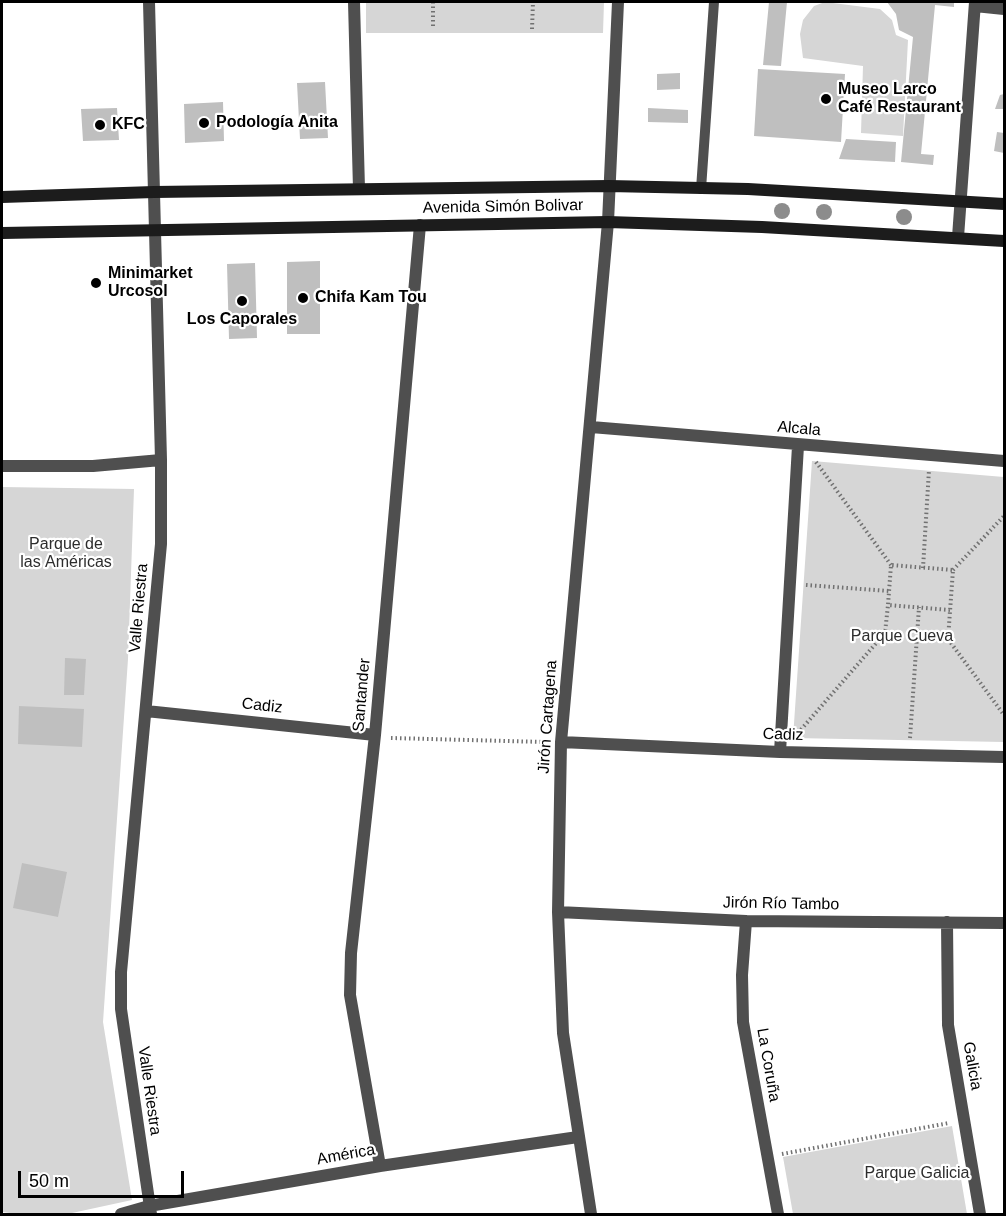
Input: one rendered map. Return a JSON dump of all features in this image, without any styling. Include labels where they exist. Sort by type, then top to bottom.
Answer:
[{"type":"main road","name":"Avenida Simón Bolivar","points":[[2,197],[154,192],[609,186],[960,200],[1005,204]]},
{"type":"main road","name":"Avenida Simón Bolivar","points":[[2,233],[608,222],[1005,241]]},
{"type":"street","name":"Valle Riestra","points":[[149,2],[161,460],[161,544],[121,972],[121,1009],[150,1210]]},
{"type":"street","points":[[354,2],[359,189]]},
{"type":"street","name":"Jirón Cartagena","points":[[591,1215],[563,1034],[558,912],[561,742],[608,222],[618,2]]},
{"type":"street","points":[[958,237],[975,4],[1005,9]]},
{"type":"street","name":"Santander","points":[[380,1166],[350,995],[351,953],[375,735],[420,225]]},
{"type":"street","name":"Alcala","points":[[591,427],[1005,461]]},
{"type":"street","points":[[780,752],[802,446]]},
{"type":"street","points":[[2,466],[93,466],[161,460]]},
{"type":"street","name":"Cadiz","points":[[146,711],[375,735]]},
{"type":"street","name":"Cadiz","points":[[561,742],[780,752],[1005,757]]},
{"type":"street","name":"Jirón Río Tambo","points":[[558,912],[746,921],[1005,923]]},
{"type":"street","name":"La Coruña","points":[[746,921],[742,975],[743,1022],[778,1215]]},
{"type":"street","name":"Galicia","points":[[947,922],[948,1025],[980,1215]]},
{"type":"street","name":"América","points":[[121,1215],[380,1166],[578,1137]]},
{"type":"lane","points":[[700,189],[714,2]]},
{"type":"path","points":[[433,2],[433,29]]},
{"type":"path","points":[[532,29],[533,2]]},
{"type":"path","points":[[780,752],[885,633],[891,565],[802,446]]},
{"type":"path","points":[[923,568],[930,456]]},
{"type":"path","points":[[1005,516],[953,570],[948,639],[1005,715]]},
{"type":"path","points":[[891,565],[953,570]]},
{"type":"path","points":[[791,584],[889,591]]},
{"type":"path","points":[[888,605],[950,610]]},
{"type":"path","points":[[909,755],[919,607]]},
{"type":"path","points":[[375,735],[388,738],[561,742]]},
{"type":"path","points":[[768,1157],[964,1120]]},
{"type":"green space","points":[[366,2],[604,2],[603,33],[366,33]]},
{"type":"green space","points":[[825,2],[880,9],[892,20],[896,35],[908,40],[903,136],[861,133],[863,66],[803,58],[800,34],[803,20],[814,6]]},
{"type":"green space","name":"Parque Cueva","points":[[812,461],[1004,477],[1004,742],[793,738]]},
{"type":"green space","name":"Parque de las Américas","points":[[2,487],[134,489],[128,659],[103,1022],[132,1200],[72,1213],[2,1212]]},
{"type":"green space","name":"Parque Galicia","points":[[952,1126],[967,1214],[793,1214],[783,1157]]},
{"type":"building","points":[[769,2],[787,2],[781,66],[763,65]]},
{"type":"building","points":[[887,2],[954,2],[954,7],[935,5],[921,154],[934,155],[933,165],[901,162],[913,37],[899,30],[896,14]]},
{"type":"building","points":[[758,69],[845,74],[841,142],[754,136]]},
{"type":"building","points":[[680,73],[680,89],[657,90],[657,74]]},
{"type":"building","points":[[325,82],[328,138],[300,139],[297,83]]},
{"type":"building","points":[[1004,94],[1004,109],[995,109],[1000,95]]},
{"type":"building","name":"Podología Anita","points":[[223,102],[224,141],[185,143],[184,104]]},
{"type":"building","name":"KFC","points":[[117,108],[119,140],[83,141],[81,109]]},
{"type":"building","points":[[648,108],[688,110],[688,123],[648,122]]},
{"type":"building","points":[[997,132],[1004,133],[1004,153],[994,151]]},
{"type":"building","points":[[846,139],[896,142],[895,162],[839,159]]},
{"type":"building","name":"Chifa Kam Tou","points":[[320,261],[320,334],[287,334],[287,262]]},
{"type":"building","name":"Los Caporales","points":[[255,263],[257,338],[229,339],[227,264]]},
{"type":"building","points":[[65,658],[86,659],[84,695],[64,695]]},
{"type":"building","points":[[19,706],[84,709],[82,747],[18,744]]},
{"type":"building","points":[[22,863],[67,872],[58,917],[13,908]]},
{"type":"place","name":"Museo Larco Café Restaurant","points":[[826,99]]},
{"type":"place","name":"Podología Anita","points":[[204,123]]},
{"type":"place","name":"KFC","points":[[100,125]]},
{"type":"place","name":"Minimarket Urcosol","points":[[96,283]]},
{"type":"place","name":"Chifa Kam Tou","points":[[303,298]]},
{"type":"place","name":"Los Caporales","points":[[242,301]]}]
